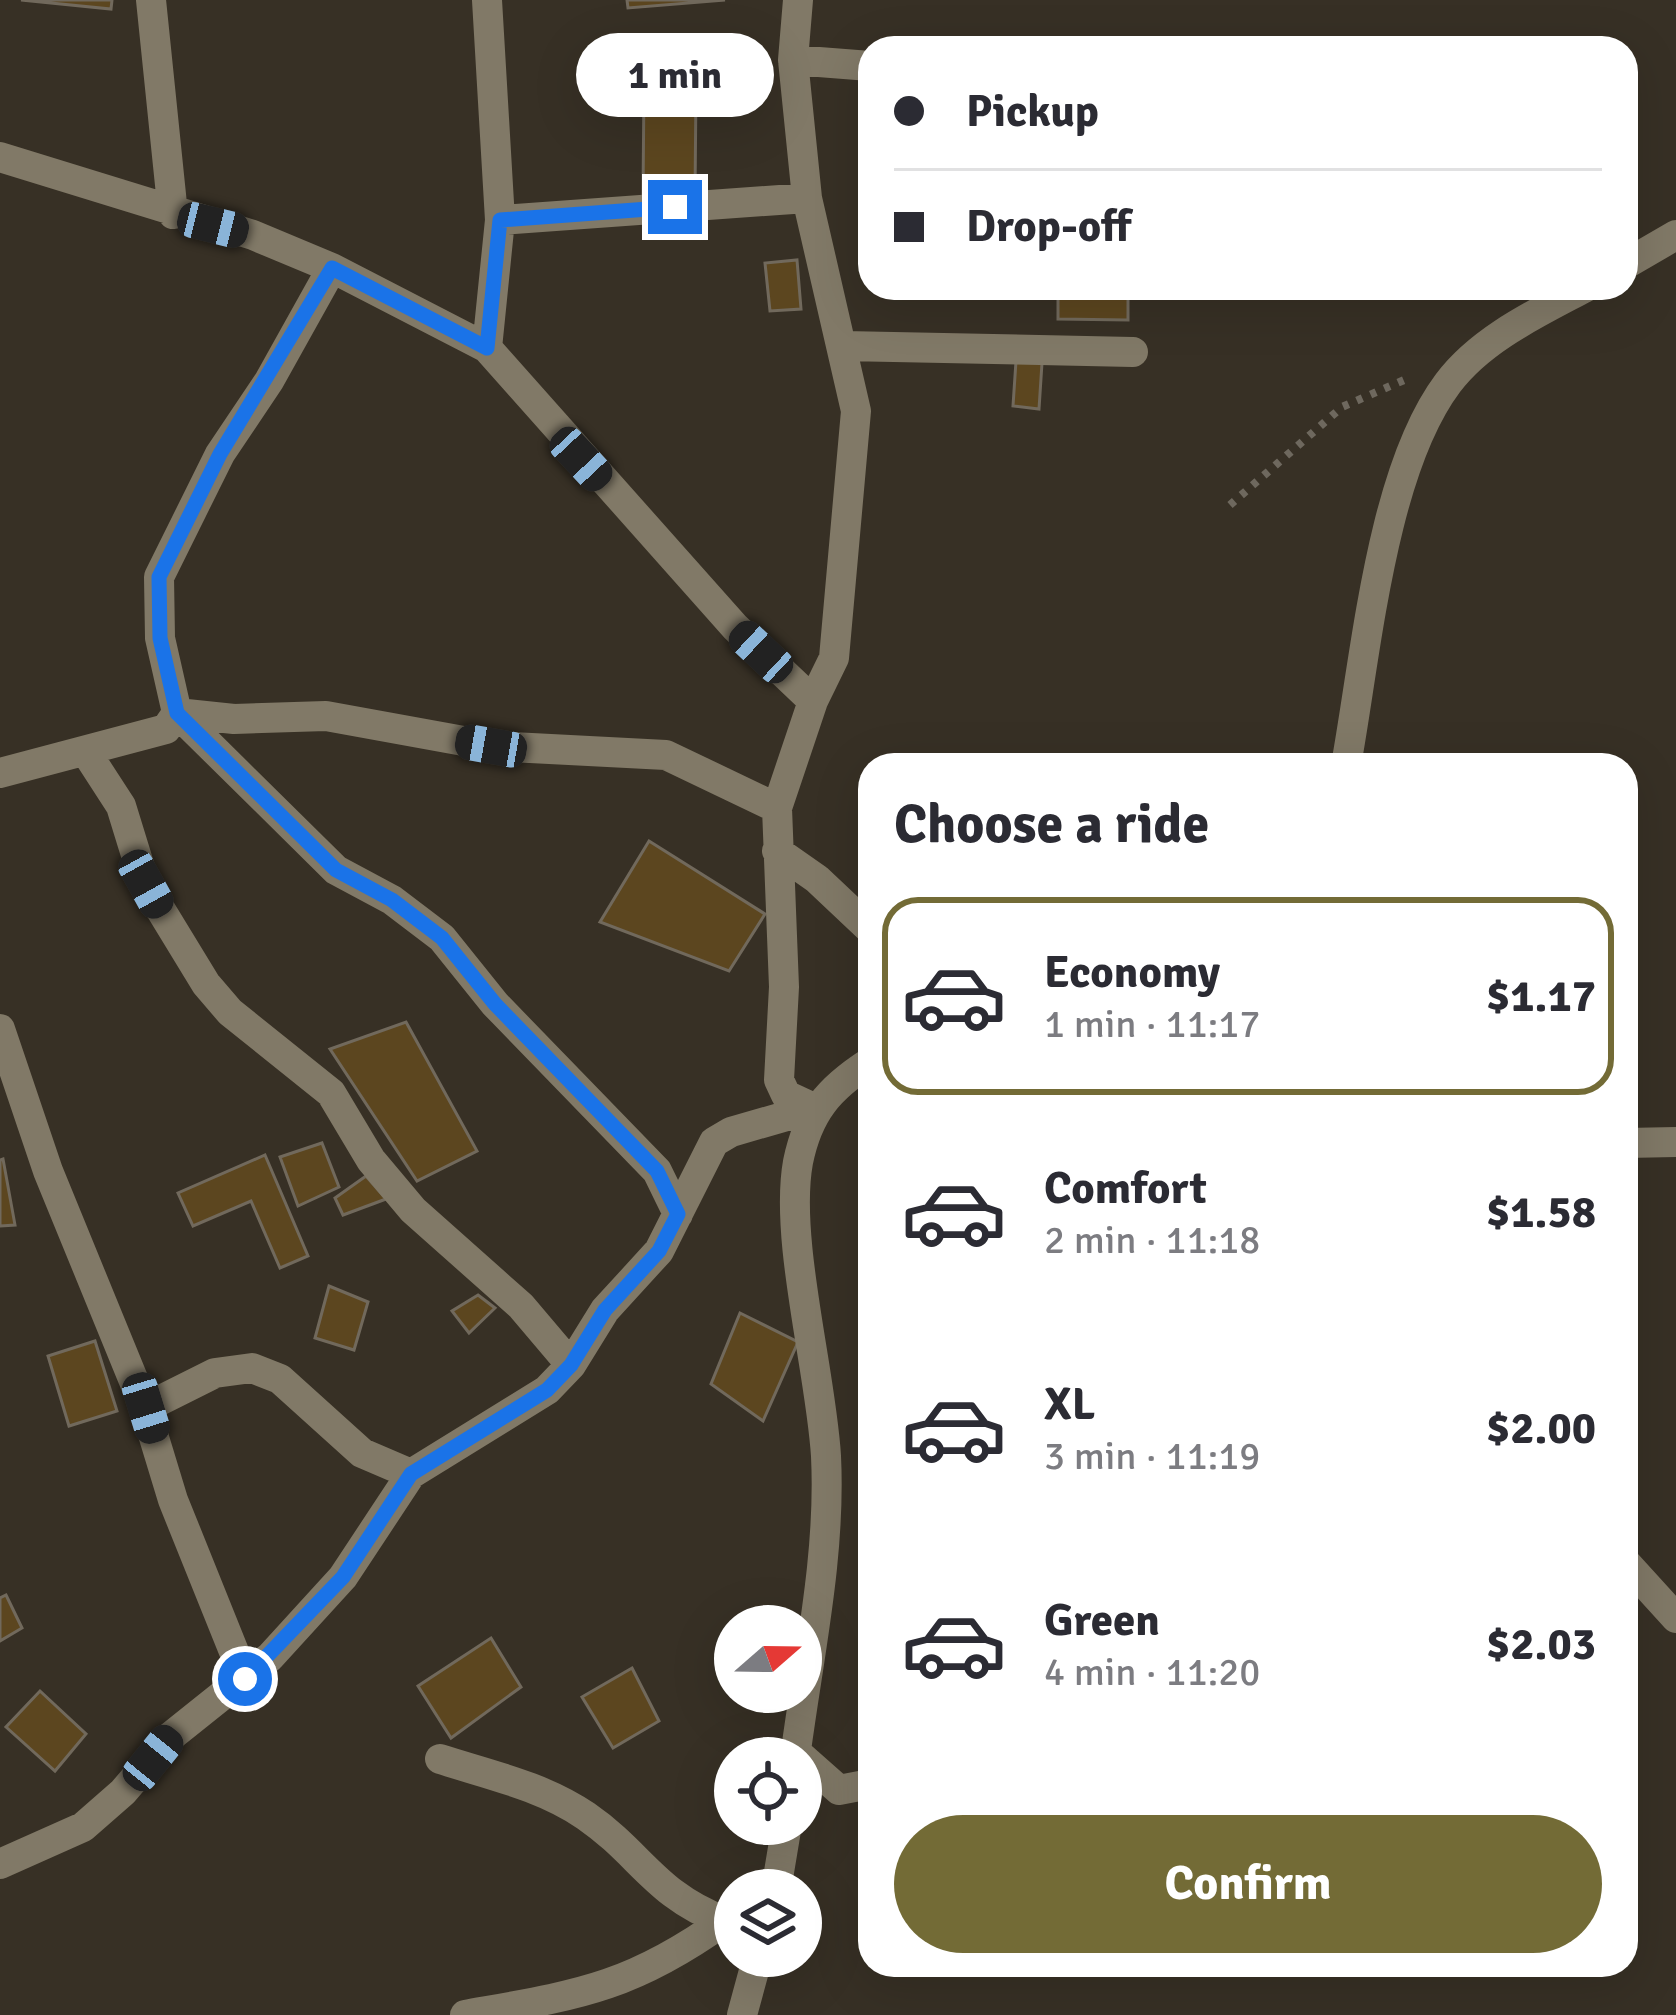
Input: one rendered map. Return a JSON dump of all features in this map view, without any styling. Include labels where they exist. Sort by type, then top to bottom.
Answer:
[{"type":"street","points":[[152,0],[173,214]]},
{"type":"street","points":[[487,0],[500,220],[487,348]]},
{"type":"street","points":[[798,0],[793,60],[807,198],[856,412],[834,658],[813,701],[777,808],[784,987],[779,1080],[786,1095],[814,1108]]},
{"type":"street","points":[[793,60],[858,65]]},
{"type":"street","points":[[0,158],[253,235],[332,268],[487,348],[735,627],[813,701]]},
{"type":"street","points":[[500,220],[807,198]]},
{"type":"street","points":[[1638,256],[1676,235]]},
{"type":"street","points":[[332,268],[220,454],[159,577],[160,638],[177,713],[336,870],[392,900],[442,938],[495,1004],[657,1171],[678,1214]]},
{"type":"street","points":[[1348,753],[1391,523],[1406,470],[1448,384],[1480,352],[1527,317],[1560,300]]},
{"type":"street","points":[[844,346],[1133,352]]},
{"type":"street","points":[[0,773],[166,729],[177,713]]},
{"type":"street","points":[[177,713],[234,719],[326,716],[491,746],[666,755],[777,808]]},
{"type":"street","points":[[86,752],[121,806],[146,884],[206,984],[230,1012],[331,1093],[371,1160],[413,1210],[521,1306],[571,1365]]},
{"type":"street","points":[[777,851],[858,918]]},
{"type":"street","points":[[0,1029],[48,1171],[146,1408],[173,1500],[245,1679]]},
{"type":"street","points":[[0,1864],[82,1827],[123,1792],[170,1737],[245,1679],[343,1577],[411,1474],[547,1390],[571,1365],[605,1310],[659,1251],[714,1142],[730,1132],[814,1108],[858,1072]]},
{"type":"street","points":[[798,1737],[811,1670],[827,1488],[798,1228],[797,1166],[814,1108]]},
{"type":"street","points":[[1638,1143],[1676,1142]]},
{"type":"street","points":[[146,1408],[215,1373],[252,1368],[280,1379],[362,1453],[411,1474]]},
{"type":"street","points":[[1638,1576],[1676,1618]]},
{"type":"street","points":[[440,1759],[562,1802],[612,1837],[674,1899],[714,1914]]},
{"type":"street","points":[[822,1776],[839,1790],[858,1786]]},
{"type":"street","points":[[465,2015],[615,1984],[657,1966],[714,1930]]},
{"type":"street","points":[[742,2015],[752,1977]]},
{"type":"path","points":[[1230,505],[1342,406],[1420,374]]},
{"type":"building","points":[[21,0],[112,0],[111,9]]},
{"type":"building","points":[[627,0],[725,0],[628,8]]},
{"type":"building","points":[[644,86],[696,87],[695,195],[643,194]]},
{"type":"building","points":[[797,260],[801,309],[770,311],[765,263]]},
{"type":"building","points":[[1058,300],[1128,300],[1128,320],[1058,319]]},
{"type":"building","points":[[1016,361],[1042,363],[1039,409],[1013,406]]},
{"type":"building","points":[[649,841],[765,914],[729,971],[600,922]]},
{"type":"building","points":[[406,1022],[477,1151],[417,1181],[330,1049]]},
{"type":"building","points":[[322,1143],[339,1187],[298,1206],[280,1157]]},
{"type":"building","points":[[265,1155],[308,1256],[280,1268],[251,1201],[193,1226],[178,1193]]},
{"type":"building","points":[[3,1159],[15,1225],[0,1226]]},
{"type":"building","points":[[366,1176],[386,1199],[343,1215],[335,1198]]},
{"type":"building","points":[[329,1286],[368,1302],[354,1350],[315,1338]]},
{"type":"building","points":[[478,1295],[495,1308],[469,1333],[452,1311]]},
{"type":"building","points":[[740,1313],[798,1342],[763,1421],[711,1384]]},
{"type":"building","points":[[95,1341],[117,1411],[69,1426],[48,1356]]},
{"type":"building","points":[[6,1595],[22,1628],[0,1641],[0,1598]]},
{"type":"building","points":[[491,1638],[521,1687],[451,1738],[418,1686]]},
{"type":"building","points":[[632,1668],[659,1721],[613,1748],[582,1697]]},
{"type":"building","points":[[40,1691],[86,1734],[55,1771],[6,1727]]},
{"type":"route","points":[[245,1679],[343,1577],[411,1474],[547,1390],[571,1365],[605,1310],[659,1251],[678,1214],[657,1171],[495,1004],[442,938],[392,900],[336,870],[177,713],[160,638],[159,577],[220,454],[332,268],[487,348],[500,220],[675,207]]}]
